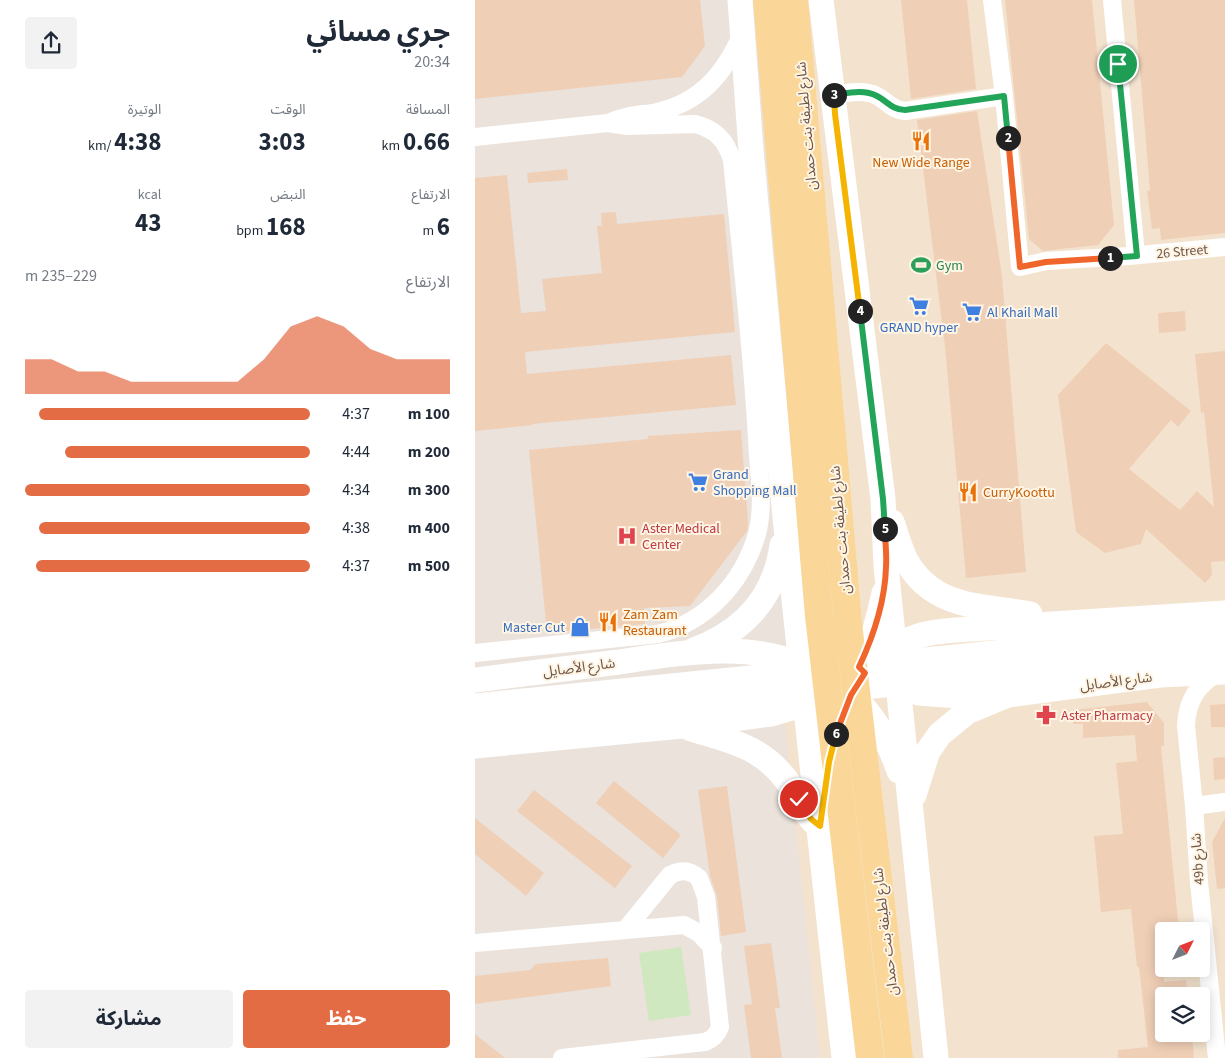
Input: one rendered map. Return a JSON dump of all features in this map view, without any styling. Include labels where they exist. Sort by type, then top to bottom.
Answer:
[{"type":"main road","name":"شارع لطيفة بنت حمدان","points":[[767,0],[819,616],[870,1058]]},
{"type":"main road","name":"شارع لطيفة بنت حمدان","points":[[794,0],[848,623],[899,1058]]},
{"type":"street","points":[[740,0],[751,150],[785,518],[844,1058]]},
{"type":"street","name":"شارع لطيفة بنت حمدان","points":[[821,0],[883,499],[887,566]]},
{"type":"street","points":[[824,24],[828,18],[829,0]]},
{"type":"street","points":[[833,95],[869,93],[877,96],[895,109],[905,110],[1004,96],[992,0]]},
{"type":"street","points":[[1112,0],[1137,256]]},
{"type":"street","points":[[475,137],[608,123],[626,117],[667,109],[689,100],[708,87],[725,66],[743,31]]},
{"type":"street","name":"26 Street","points":[[1004,96],[1020,267],[1046,262],[1137,256],[1225,247]]},
{"type":"street","points":[[475,653],[658,634],[676,630],[707,610],[733,583],[752,550],[761,514],[748,321],[732,160],[729,149],[715,132],[695,124],[627,126],[608,123]]},
{"type":"street","points":[[748,321],[764,295]]},
{"type":"street","points":[[883,499],[907,561],[917,576],[931,589],[947,599],[965,604],[1044,616],[1061,622]]},
{"type":"street","points":[[682,654],[706,645],[727,633],[759,606],[771,587],[777,572],[785,518]]},
{"type":"street","points":[[785,518],[794,533],[802,590],[811,616],[818,628],[841,655],[862,670],[899,688],[918,693],[938,696],[1003,693],[1008,695]]},
{"type":"street","points":[[862,670],[879,616],[885,591],[887,566]]},
{"type":"street","points":[[887,566],[936,1058]]},
{"type":"street","points":[[475,746],[682,726],[771,714],[805,703],[821,695],[844,689],[862,670],[895,647],[916,637],[935,632],[1225,612]]},
{"type":"street","points":[[475,706],[1122,640],[1225,634]]},
{"type":"street","points":[[682,654],[747,651],[784,658],[801,664],[844,689],[880,728],[891,747],[911,804]]},
{"type":"street","name":"شارع الأصايل","points":[[475,680],[682,654]]},
{"type":"street","points":[[475,726],[1182,656],[1223,666]]},
{"type":"street","name":"شارع الأصايل","points":[[1008,695],[1223,666]]},
{"type":"street","name":"49b شارع","points":[[1217,1058],[1219,1008],[1199,882],[1186,726],[1187,712],[1197,688],[1223,666]]},
{"type":"street","points":[[820,826],[844,689]]},
{"type":"street","points":[[911,804],[925,759],[940,734],[967,712],[1008,695]]},
{"type":"street","points":[[682,726],[735,741],[766,758],[789,782],[811,819],[820,826]]},
{"type":"street","points":[[1194,806],[1225,802]]},
{"type":"street","points":[[562,1058],[711,1040],[718,1032],[720,1027],[713,948],[706,897],[699,878],[686,871],[675,872],[665,878],[626,929]]},
{"type":"street","points":[[684,925],[697,912],[706,897]]},
{"type":"street","points":[[475,943],[684,925],[699,933],[713,948]]},
{"type":"shaded area","points":[[475,0],[772,0],[839,671],[780,677],[820,1058],[475,1058]]},
{"type":"shaded area","points":[[667,0],[1225,0],[1225,1058],[475,1058]]},
{"type":"green space","points":[[681,947],[691,1015],[649,1021],[639,953]]},
{"type":"building","points":[[475,0],[700,0],[705,46],[682,77],[475,99]]},
{"type":"building","points":[[901,0],[967,0],[976,89],[911,99]]},
{"type":"building","points":[[1005,0],[1092,0],[1114,225],[1098,245],[1043,251],[1029,239]]},
{"type":"building","points":[[1134,0],[1225,0],[1225,233],[1161,240],[1160,228],[1152,229],[1147,191],[1150,190]]},
{"type":"building","name":"Al Khail Mall","points":[[977,111],[1002,276],[1026,572],[966,578],[945,347],[917,120]]},
{"type":"building","points":[[567,169],[568,180],[528,183],[527,173]]},
{"type":"building","points":[[507,175],[521,313],[546,311],[542,279],[602,273],[597,226],[602,226],[601,213],[616,212],[617,224],[724,214],[735,332],[525,352],[527,374],[731,355],[736,405],[475,431],[475,178]]},
{"type":"building","points":[[1185,311],[1186,331],[1159,333],[1158,313]]},
{"type":"building","points":[[1106,343],[1191,411],[1178,427],[1171,420],[1129,469],[1180,510],[1197,491],[1214,507],[1204,412],[1201,413],[1195,354],[1225,351],[1225,561],[1211,562],[1212,575],[1205,583],[1146,529],[1141,544],[1105,553],[1076,532],[1058,395]]},
{"type":"building","points":[[741,430],[747,531],[690,606],[644,608],[645,624],[547,633],[529,450],[648,439],[648,436]]},
{"type":"building","points":[[1147,702],[1164,723],[1164,746],[1161,746],[1178,922],[1155,922],[1155,978],[1164,978],[1164,982],[1186,980],[1187,987],[1155,987],[1155,1042],[1193,1042],[1194,1058],[1118,1058],[1118,1050],[1148,1047],[1131,909],[1101,912],[1094,836],[1123,834],[1116,763],[1137,761],[1135,735],[1083,738],[1083,724],[1073,724],[1073,710]]},
{"type":"building","points":[[1225,704],[1225,727],[1211,727],[1210,705]]},
{"type":"building","points":[[1225,757],[1225,779],[1214,780],[1213,758]]},
{"type":"building","points":[[614,781],[681,835],[663,858],[596,803]]},
{"type":"building","points":[[727,786],[746,932],[721,936],[717,896],[710,876],[698,790]]},
{"type":"building","points":[[534,790],[632,866],[615,888],[517,811]]},
{"type":"building","points":[[475,818],[544,873],[526,896],[475,854]]},
{"type":"building","points":[[1225,818],[1225,888],[1217,889],[1212,842]]},
{"type":"building","points":[[771,943],[780,1008],[775,1008],[782,1058],[751,1058],[744,1005],[752,1004],[744,946]]},
{"type":"building","points":[[608,958],[611,986],[475,1004],[475,976],[530,970],[536,964]]},
{"type":"building","points":[[475,1034],[505,1058],[475,1058]]},
{"type":"place","name":"New Wide Range","points":[[921,141]]},
{"type":"place","name":"Gym","points":[[921,265]]},
{"type":"place","name":"GRAND hyper","points":[[919,306]]},
{"type":"place","name":"Al Khail Mall","points":[[972,312]]},
{"type":"place","name":"Grand Shopping Mall","points":[[698,482]]},
{"type":"place","name":"CurryKoottu","points":[[968,492]]},
{"type":"place","name":"Aster Medical Center","points":[[627,536]]},
{"type":"place","name":"Zam Zam Restaurant","points":[[608,622]]},
{"type":"place","name":"Master Cut","points":[[580,627]]},
{"type":"place","name":"Aster Pharmacy","points":[[1046,715]]},
{"type":"route","points":[[799,799],[811,819],[820,826],[829,762],[842,716],[851,695],[865,673],[859,667],[879,616],[885,591],[887,566],[883,499],[833,95],[869,93],[884,100],[898,110],[1004,96],[1020,267],[1046,262],[1137,256],[1118,64]]}]
